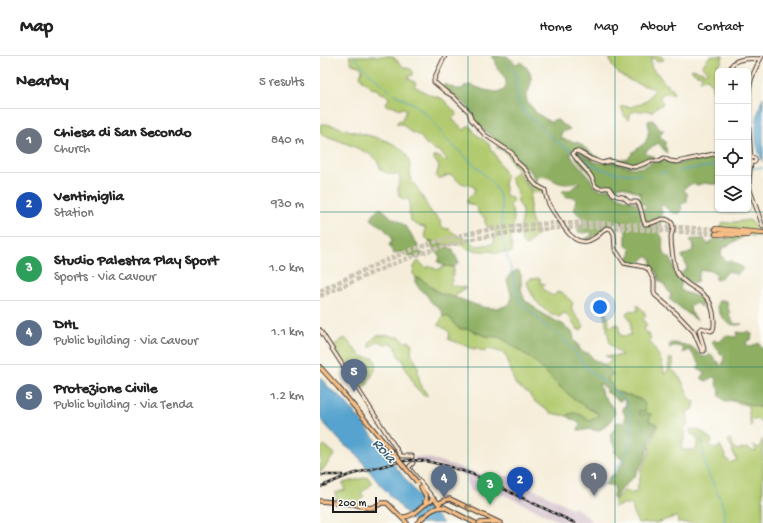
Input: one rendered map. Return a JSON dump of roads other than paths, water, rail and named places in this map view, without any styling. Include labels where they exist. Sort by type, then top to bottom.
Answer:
[{"type":"highway","points":[[716,232],[763,234]]},
{"type":"main road","points":[[445,56],[434,77],[434,82],[453,96],[469,112],[471,119],[485,135],[512,153],[516,161],[526,170],[536,185],[544,190],[553,212],[564,228],[575,240],[584,242],[589,241],[598,236],[606,228],[611,229],[614,234],[615,249],[624,263],[648,269],[654,279],[655,295],[677,314],[694,332],[702,352],[704,349],[699,330],[702,328],[711,331],[713,330],[714,316],[708,299],[690,286],[680,277],[677,272],[673,258],[671,238],[672,223],[664,218],[645,224],[637,202],[629,202],[623,197],[613,194],[609,188],[598,188],[594,185],[590,175],[573,154],[576,151],[602,163],[610,161],[638,166],[651,161],[663,159],[677,162],[715,154]]},
{"type":"main road","points":[[731,68],[736,61],[761,58]]},
{"type":"main road","points":[[761,58],[751,80],[748,105],[753,160],[750,168],[750,190],[763,226]]},
{"type":"main road","points":[[320,330],[401,456],[412,457]]},
{"type":"main road","points":[[320,367],[422,487],[433,506],[444,507],[475,523]]},
{"type":"main road","points":[[413,462],[409,468],[430,499]]},
{"type":"main road","points":[[320,501],[354,504],[369,508],[382,503],[388,504],[401,517],[407,520],[430,499]]},
{"type":"main road","points":[[417,523],[437,506],[447,499],[450,499],[499,523]]},
{"type":"main road","points":[[479,523],[499,523]]},
{"type":"water","points":[[763,97],[763,162],[757,147],[756,130],[758,113]]},
{"type":"water","points":[[320,377],[331,390],[341,397],[349,406],[389,456],[418,496],[443,523],[415,523],[377,481],[357,455],[343,444],[320,419]]},
{"type":"waterway","points":[[353,56],[368,72],[392,93],[416,105],[429,117],[448,141],[493,184],[500,196],[502,207],[502,239],[519,300],[546,326],[568,343],[593,374],[626,401],[629,410],[632,432],[628,450],[611,477],[607,482],[594,490],[591,497]]},
{"type":"waterway","points":[[508,64],[515,73],[518,102],[525,113],[557,142],[573,152]]},
{"type":"waterway","points":[[575,154],[591,164],[605,170],[621,173],[641,174]]},
{"type":"waterway","points":[[678,171],[715,165]]},
{"type":"waterway","points":[[752,168],[763,168]]},
{"type":"waterway","points":[[661,173],[666,172]]},
{"type":"waterway","points":[[700,437],[706,469],[721,500],[725,517],[724,523]]},
{"type":"tunnel","points":[[320,291],[357,273],[420,247],[449,238],[494,229],[525,225],[562,223],[628,224],[716,229]]},
{"type":"tunnel","points":[[320,296],[413,256],[464,241],[521,231],[599,227],[716,234]]},
{"type":"railway","points":[[320,487],[349,475],[398,462],[411,460],[426,461],[472,474],[575,523]]},
{"type":"railway","points":[[320,475],[342,475]]},
{"type":"place","name":"Protezione Civile","points":[[354,392]]},
{"type":"place","name":"Chiesa di San Secondo","points":[[594,496]]},
{"type":"place","name":"DHL","points":[[444,498]]},
{"type":"place","name":"Ventimiglia","points":[[520,500]]},
{"type":"place","name":"Studio Palestra Play Sport","points":[[490,505]]},
{"type":"water label","name":"Roia","points":[[385,450]]}]
